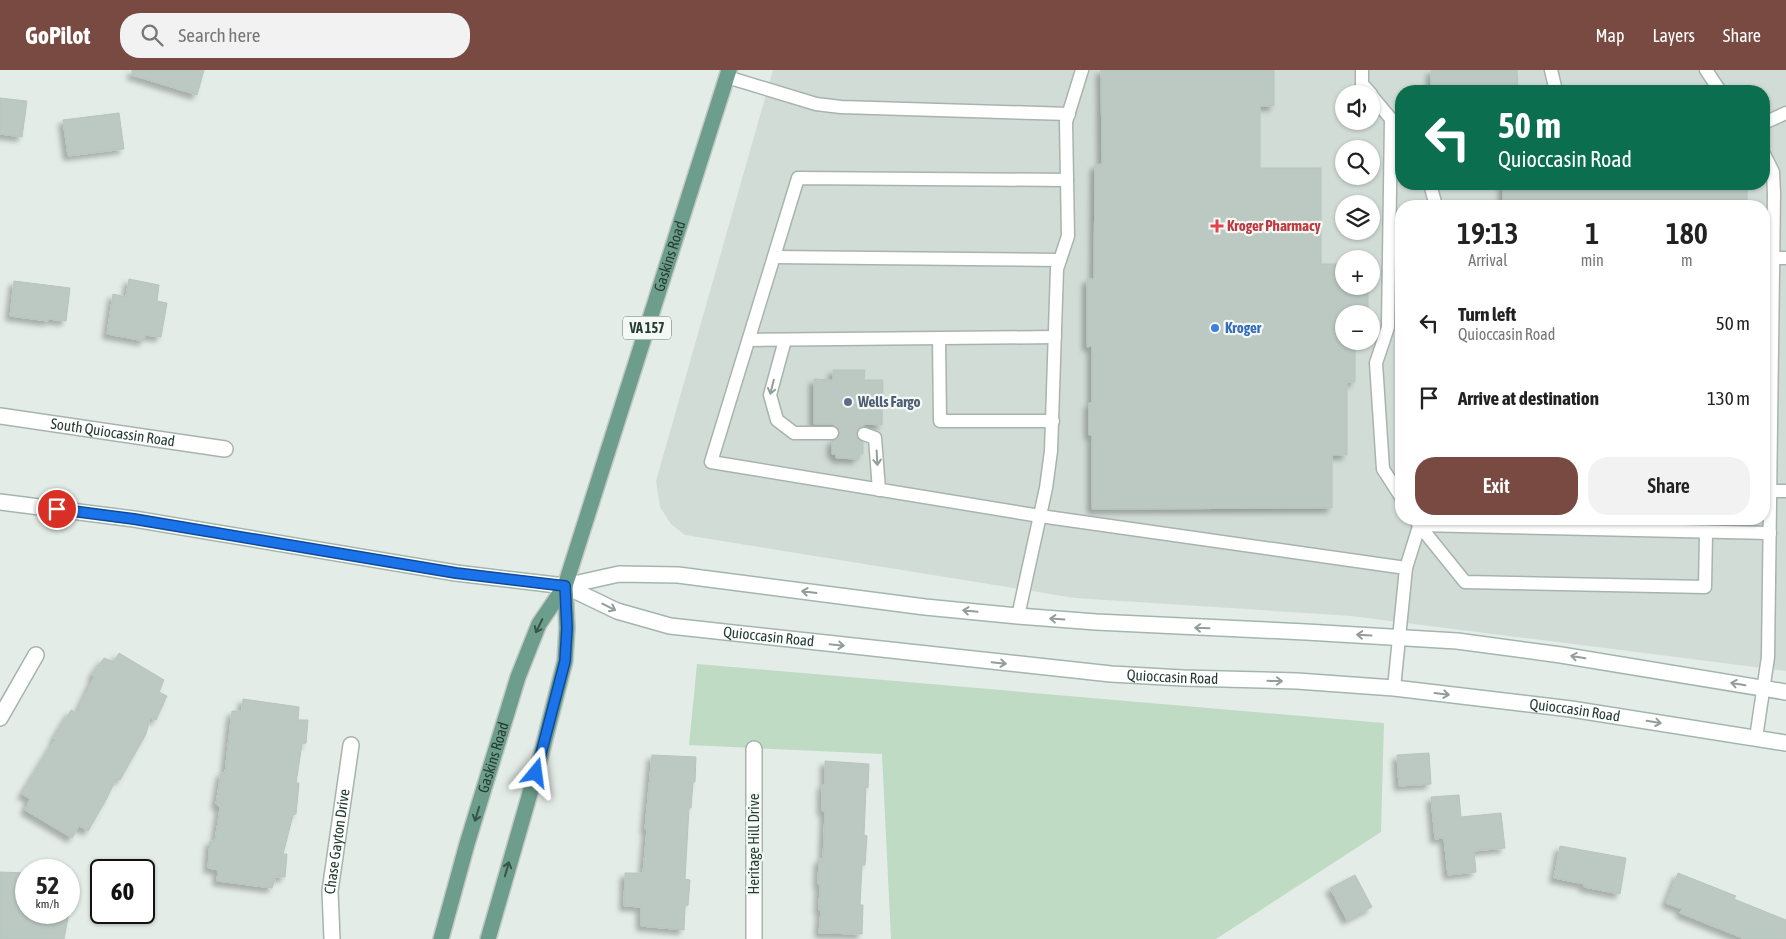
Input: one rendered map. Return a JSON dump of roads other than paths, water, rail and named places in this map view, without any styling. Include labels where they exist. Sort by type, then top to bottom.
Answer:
[{"type":"main road","name":"Gaskins Road","points":[[441,939],[467,844],[518,677],[539,624],[565,586],[728,73]]},
{"type":"main road","name":"South Quiocassin Road","points":[[0,416],[225,449]]},
{"type":"main road","name":"Quioccasin Road","points":[[0,502],[134,519],[456,573],[565,586],[617,611],[670,626],[1111,674],[1297,681],[1394,688],[1571,709],[1786,743]]},
{"type":"main road","name":"Quioccasin Road","points":[[565,586],[619,574],[678,575],[925,607],[1018,616],[1457,641],[1561,655],[1786,692]]},
{"type":"main road","name":"Gaskins Road","points":[[488,939],[541,756],[565,661],[567,628],[565,586]]},
{"type":"main road","points":[[0,718],[36,655]]},
{"type":"main road","name":"Chase Gayton Drive","points":[[332,939],[330,891],[351,745]]},
{"type":"main road","name":"Heritage Hill Drive","points":[[754,749],[754,939]]},
{"type":"lane","points":[[1018,616],[1040,516],[1051,451],[1057,269],[1068,236],[1066,122],[1082,70]]},
{"type":"lane","points":[[1362,70],[1363,85]]},
{"type":"lane","points":[[1551,70],[1555,85]]},
{"type":"lane","points":[[1706,70],[1716,85]]},
{"type":"lane","points":[[728,73],[816,104],[1069,114]]},
{"type":"lane","points":[[1380,105],[1395,124]]},
{"type":"lane","points":[[1770,121],[1786,113]]},
{"type":"lane","points":[[1391,119],[1388,327],[1376,363],[1383,469],[1395,488]]},
{"type":"lane","points":[[1756,738],[1768,657],[1772,326],[1780,258],[1773,172],[1770,166]]},
{"type":"lane","points":[[1067,180],[798,178],[711,462],[1040,516],[1406,568]]},
{"type":"lane","points":[[774,257],[1060,260]]},
{"type":"lane","points":[[1772,326],[1786,326]]},
{"type":"lane","points":[[749,340],[1055,337]]},
{"type":"lane","points":[[939,338],[940,421],[1053,421]]},
{"type":"lane","points":[[785,340],[770,395],[777,420],[794,433],[832,433]]},
{"type":"lane","points":[[864,434],[875,438],[879,490]]},
{"type":"lane","points":[[1770,490],[1786,491]]},
{"type":"lane","points":[[1394,688],[1406,568],[1418,525]]},
{"type":"lane","points":[[1422,525],[1465,582],[1706,588],[1706,532]]},
{"type":"lane","points":[[1523,525],[1770,533]]},
{"type":"place","name":"Kroger Pharmacy","points":[[1217,226]]},
{"type":"place","name":"Kroger","points":[[1215,328]]},
{"type":"place","name":"Wells Fargo","points":[[848,402]]}]
